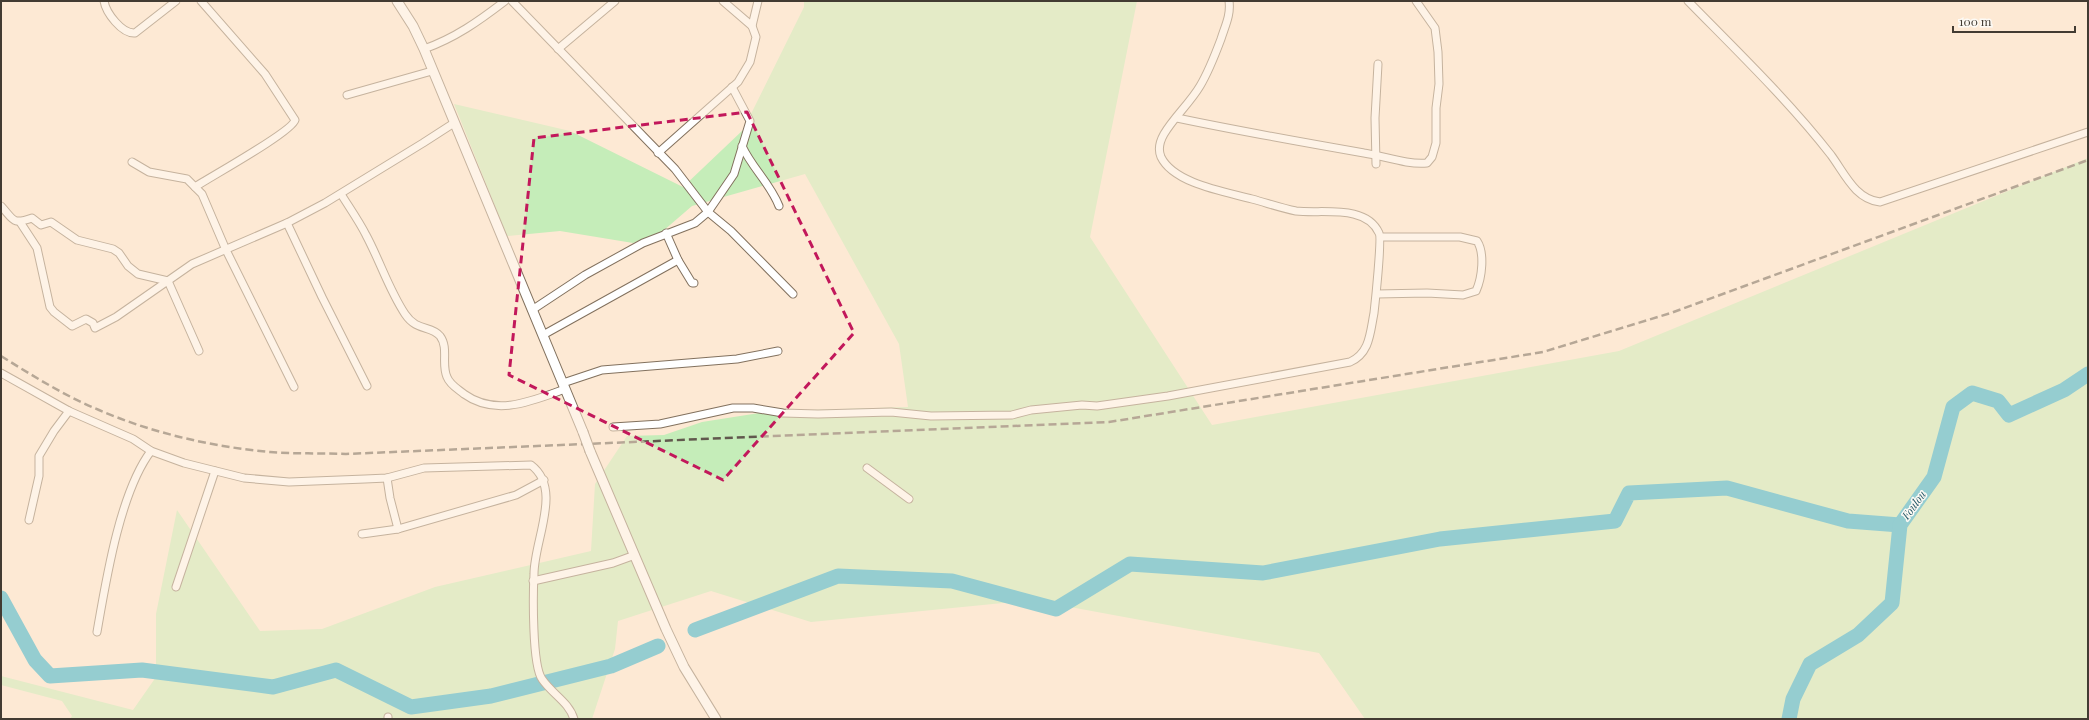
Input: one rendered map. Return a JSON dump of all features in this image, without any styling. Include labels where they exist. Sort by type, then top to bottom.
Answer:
[{"type":"street","points":[[104,1],[108,12],[125,31],[130,33],[135,33],[176,1]]},
{"type":"street","points":[[195,187],[277,137],[291,126],[295,120],[265,74],[201,1]]},
{"type":"street","points":[[397,1],[413,26],[424,49],[582,432],[666,629],[684,667],[716,719]]},
{"type":"street","points":[[424,49],[450,39],[468,29],[505,1]]},
{"type":"street","points":[[512,1],[675,169],[708,212],[731,231],[794,294]]},
{"type":"street","points":[[558,49],[615,1]]},
{"type":"street","points":[[658,153],[738,82],[750,62],[756,37],[752,26],[723,1]]},
{"type":"street","points":[[752,26],[758,1]]},
{"type":"street","points":[[613,426],[660,424],[733,408],[753,408],[783,413],[818,414],[892,412],[931,416],[1012,415],[1031,410],[1082,405],[1097,406],[1168,396],[1343,364],[1358,359],[1366,350],[1377,294],[1376,278],[1381,237],[1374,224],[1367,218],[1328,211],[1297,211],[1213,190],[1176,172],[1161,158],[1159,150],[1164,135],[1200,86],[1212,62],[1230,14],[1229,1]]},
{"type":"street","points":[[1177,118],[1272,138],[1376,155],[1418,164],[1427,163],[1432,157],[1436,143],[1436,108],[1439,84],[1434,28],[1416,1]]},
{"type":"street","points":[[1688,1],[1779,94],[1817,138],[1861,195],[1869,200],[1880,202],[2088,132]]},
{"type":"street","points":[[1376,164],[1378,64]]},
{"type":"street","points":[[347,95],[432,71]]},
{"type":"street","points":[[532,310],[585,275],[643,243],[695,223],[708,212],[734,174],[750,121],[732,87]]},
{"type":"street","points":[[1,206],[11,218],[20,222],[37,248],[50,307],[72,326],[86,319],[93,323],[95,328],[116,317],[192,264],[288,223],[341,194],[454,123]]},
{"type":"street","points":[[742,146],[749,162],[774,193],[778,206]]},
{"type":"street","points":[[132,162],[149,172],[186,179],[202,194],[226,250],[294,387]]},
{"type":"street","points":[[341,194],[366,235],[405,313],[418,327],[436,332],[441,337],[445,346],[446,376],[456,388],[470,398],[488,405],[500,406],[529,403],[602,370],[737,359],[778,351]]},
{"type":"street","points":[[20,222],[32,218],[42,225],[51,222],[77,240],[113,249],[119,253],[128,266],[138,274],[168,281]]},
{"type":"street","points":[[288,223],[322,297],[367,386]]},
{"type":"street","points":[[666,233],[678,260],[692,283],[694,283]]},
{"type":"street","points":[[1377,294],[1464,295],[1476,290],[1480,282],[1481,247],[1477,241],[1460,237],[1381,237]]},
{"type":"street","points":[[543,335],[678,260]]},
{"type":"street","points":[[168,281],[199,351]]},
{"type":"street","points":[[1,373],[69,411],[133,439],[151,451],[184,464],[244,478],[289,482],[387,478],[424,468],[531,465],[537,469],[544,480],[546,509],[537,544],[534,581],[536,650],[541,678],[569,707],[574,719]]},
{"type":"street","points":[[29,520],[39,476],[39,456],[54,431],[69,411]]},
{"type":"street","points":[[97,632],[108,571],[122,519],[133,485],[143,462],[151,451]]},
{"type":"street","points":[[867,468],[909,500]]},
{"type":"street","points":[[176,587],[215,471]]},
{"type":"street","points":[[387,478],[390,498],[398,529]]},
{"type":"street","points":[[362,534],[398,529],[516,496],[544,480]]},
{"type":"street","points":[[534,581],[613,563],[635,555]]},
{"type":"highlighted area","points":[[747,112],[854,333],[723,480],[509,375],[534,138]]},
{"type":"green space","points":[[804,1],[1137,1],[1090,237],[1212,425],[1619,351],[2088,158],[2088,719],[1365,719],[1319,653],[1032,600],[811,622],[711,591],[618,621],[615,649],[592,719],[70,719],[72,716],[62,701],[1,685],[1,676],[133,710],[156,677],[156,614],[177,510],[260,631],[322,629],[435,587],[591,551],[595,484],[627,436],[664,435],[702,422],[772,411],[908,407],[899,344],[805,174],[692,206],[663,231],[633,243],[560,231],[507,236],[454,104],[570,131],[683,187],[743,130],[804,7]]},
{"type":"waterway","name":"Foulou","points":[[1789,719],[1793,699],[1810,664],[1858,635],[1892,603],[1900,525],[1934,477],[1953,407],[1972,393],[1998,401],[2009,415],[2064,390],[2088,374]]},
{"type":"waterway","points":[[695,630],[838,576],[952,581],[1056,609],[1130,564],[1263,573],[1440,539],[1615,521],[1629,493],[1727,488],[1848,521],[1900,525]]},
{"type":"waterway","points":[[1,598],[35,660],[50,676],[142,670],[273,687],[336,670],[411,707],[491,696],[611,666],[658,646]]},
{"type":"railway","points":[[1,356],[61,392],[99,410],[140,426],[205,443],[279,453],[346,454],[1109,422],[1543,352],[1671,313],[2088,160]]}]
